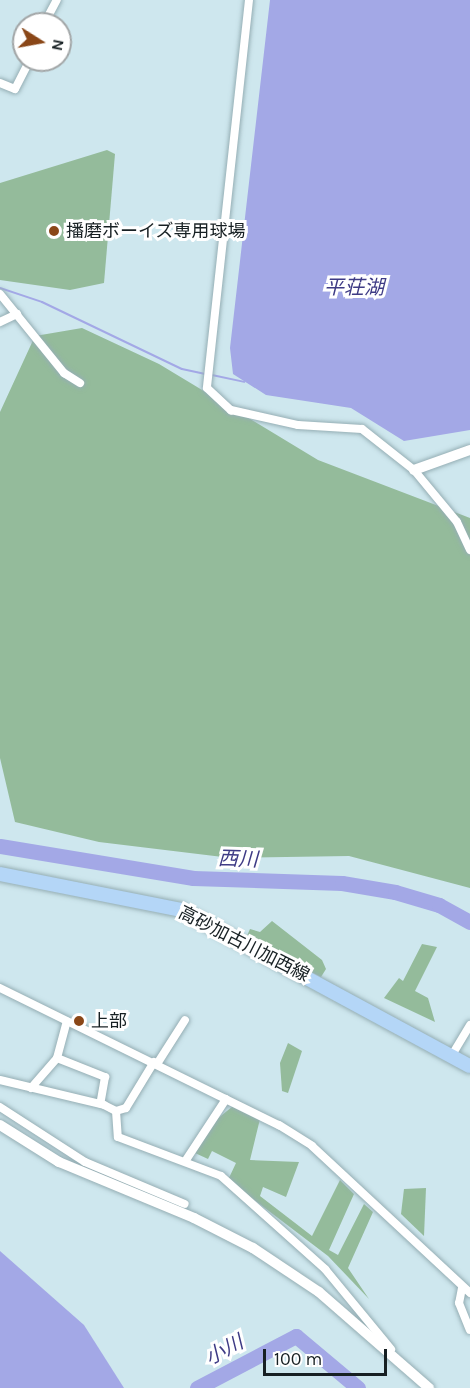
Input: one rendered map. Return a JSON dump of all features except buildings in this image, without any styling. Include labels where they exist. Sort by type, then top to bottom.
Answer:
[{"type":"main road","name":"高砂加古川加西線","points":[[0,874],[181,910],[470,1066]]},
{"type":"street","points":[[249,0],[207,388],[231,410],[298,424],[362,429],[414,470],[457,522],[470,550]]},
{"type":"street","points":[[0,82],[15,89],[24,72]]},
{"type":"street","points":[[0,294],[64,373],[80,383]]},
{"type":"street","points":[[0,322],[17,314]]},
{"type":"street","points":[[414,470],[470,450]]},
{"type":"street","points":[[0,988],[226,1098],[312,1146],[470,1293]]},
{"type":"street","points":[[0,1080],[100,1104],[116,1111],[126,1108],[185,1020]]},
{"type":"street","points":[[32,1088],[57,1058],[67,1021]]},
{"type":"street","points":[[452,1055],[470,1025]]},
{"type":"street","points":[[57,1058],[105,1077],[100,1104]]},
{"type":"street","points":[[186,1160],[226,1098]]},
{"type":"street","points":[[0,1107],[77,1157],[185,1204]]},
{"type":"street","points":[[116,1111],[118,1137],[186,1160],[221,1176],[263,1218],[306,1250],[391,1349],[429,1388]]},
{"type":"street","points":[[0,1125],[59,1162],[194,1218],[252,1248],[391,1349]]},
{"type":"street","points":[[462,1288],[459,1303],[470,1330]]},
{"type":"green space","name":"播磨ボーイズ専用球場","points":[[107,150],[115,154],[104,283],[70,290],[0,280],[0,183]]},
{"type":"green space","points":[[82,328],[159,364],[318,460],[470,518],[470,888],[349,856],[231,858],[99,842],[15,822],[0,758],[0,412],[35,336]]},
{"type":"green space","points":[[272,921],[322,960],[326,969],[321,977],[246,938],[250,929],[260,932]]},
{"type":"green space","points":[[422,944],[437,947],[415,991],[428,998],[435,1022],[384,998],[399,978],[403,981]]},
{"type":"green space","points":[[288,1043],[302,1051],[288,1093],[282,1091],[280,1063]]},
{"type":"green space","points":[[233,1106],[260,1119],[250,1160],[299,1162],[286,1197],[263,1187],[260,1196],[312,1236],[340,1180],[354,1194],[329,1250],[338,1255],[364,1204],[373,1212],[348,1268],[369,1299],[328,1256],[228,1180],[236,1163],[212,1151],[208,1159],[195,1153],[216,1120]]},
{"type":"green space","points":[[426,1188],[424,1236],[401,1214],[404,1189]]},
{"type":"water","name":"平荘湖","points":[[270,0],[470,0],[470,430],[404,441],[351,408],[266,395],[233,374],[230,348]]},
{"type":"water","points":[[0,1251],[84,1325],[124,1388],[0,1388]]},
{"type":"waterway","points":[[0,288],[42,302],[182,369],[206,374]]},
{"type":"waterway","points":[[212,375],[244,382]]},
{"type":"waterway","name":"西川","points":[[0,846],[193,878],[342,883],[395,892],[439,905],[470,922]]},
{"type":"waterway","name":"小川","points":[[197,1388],[296,1336],[358,1388]]},
{"type":"place","name":"播磨ボーイズ専用球場","points":[[54,231]]},
{"type":"place","name":"上部","points":[[79,1021]]}]
